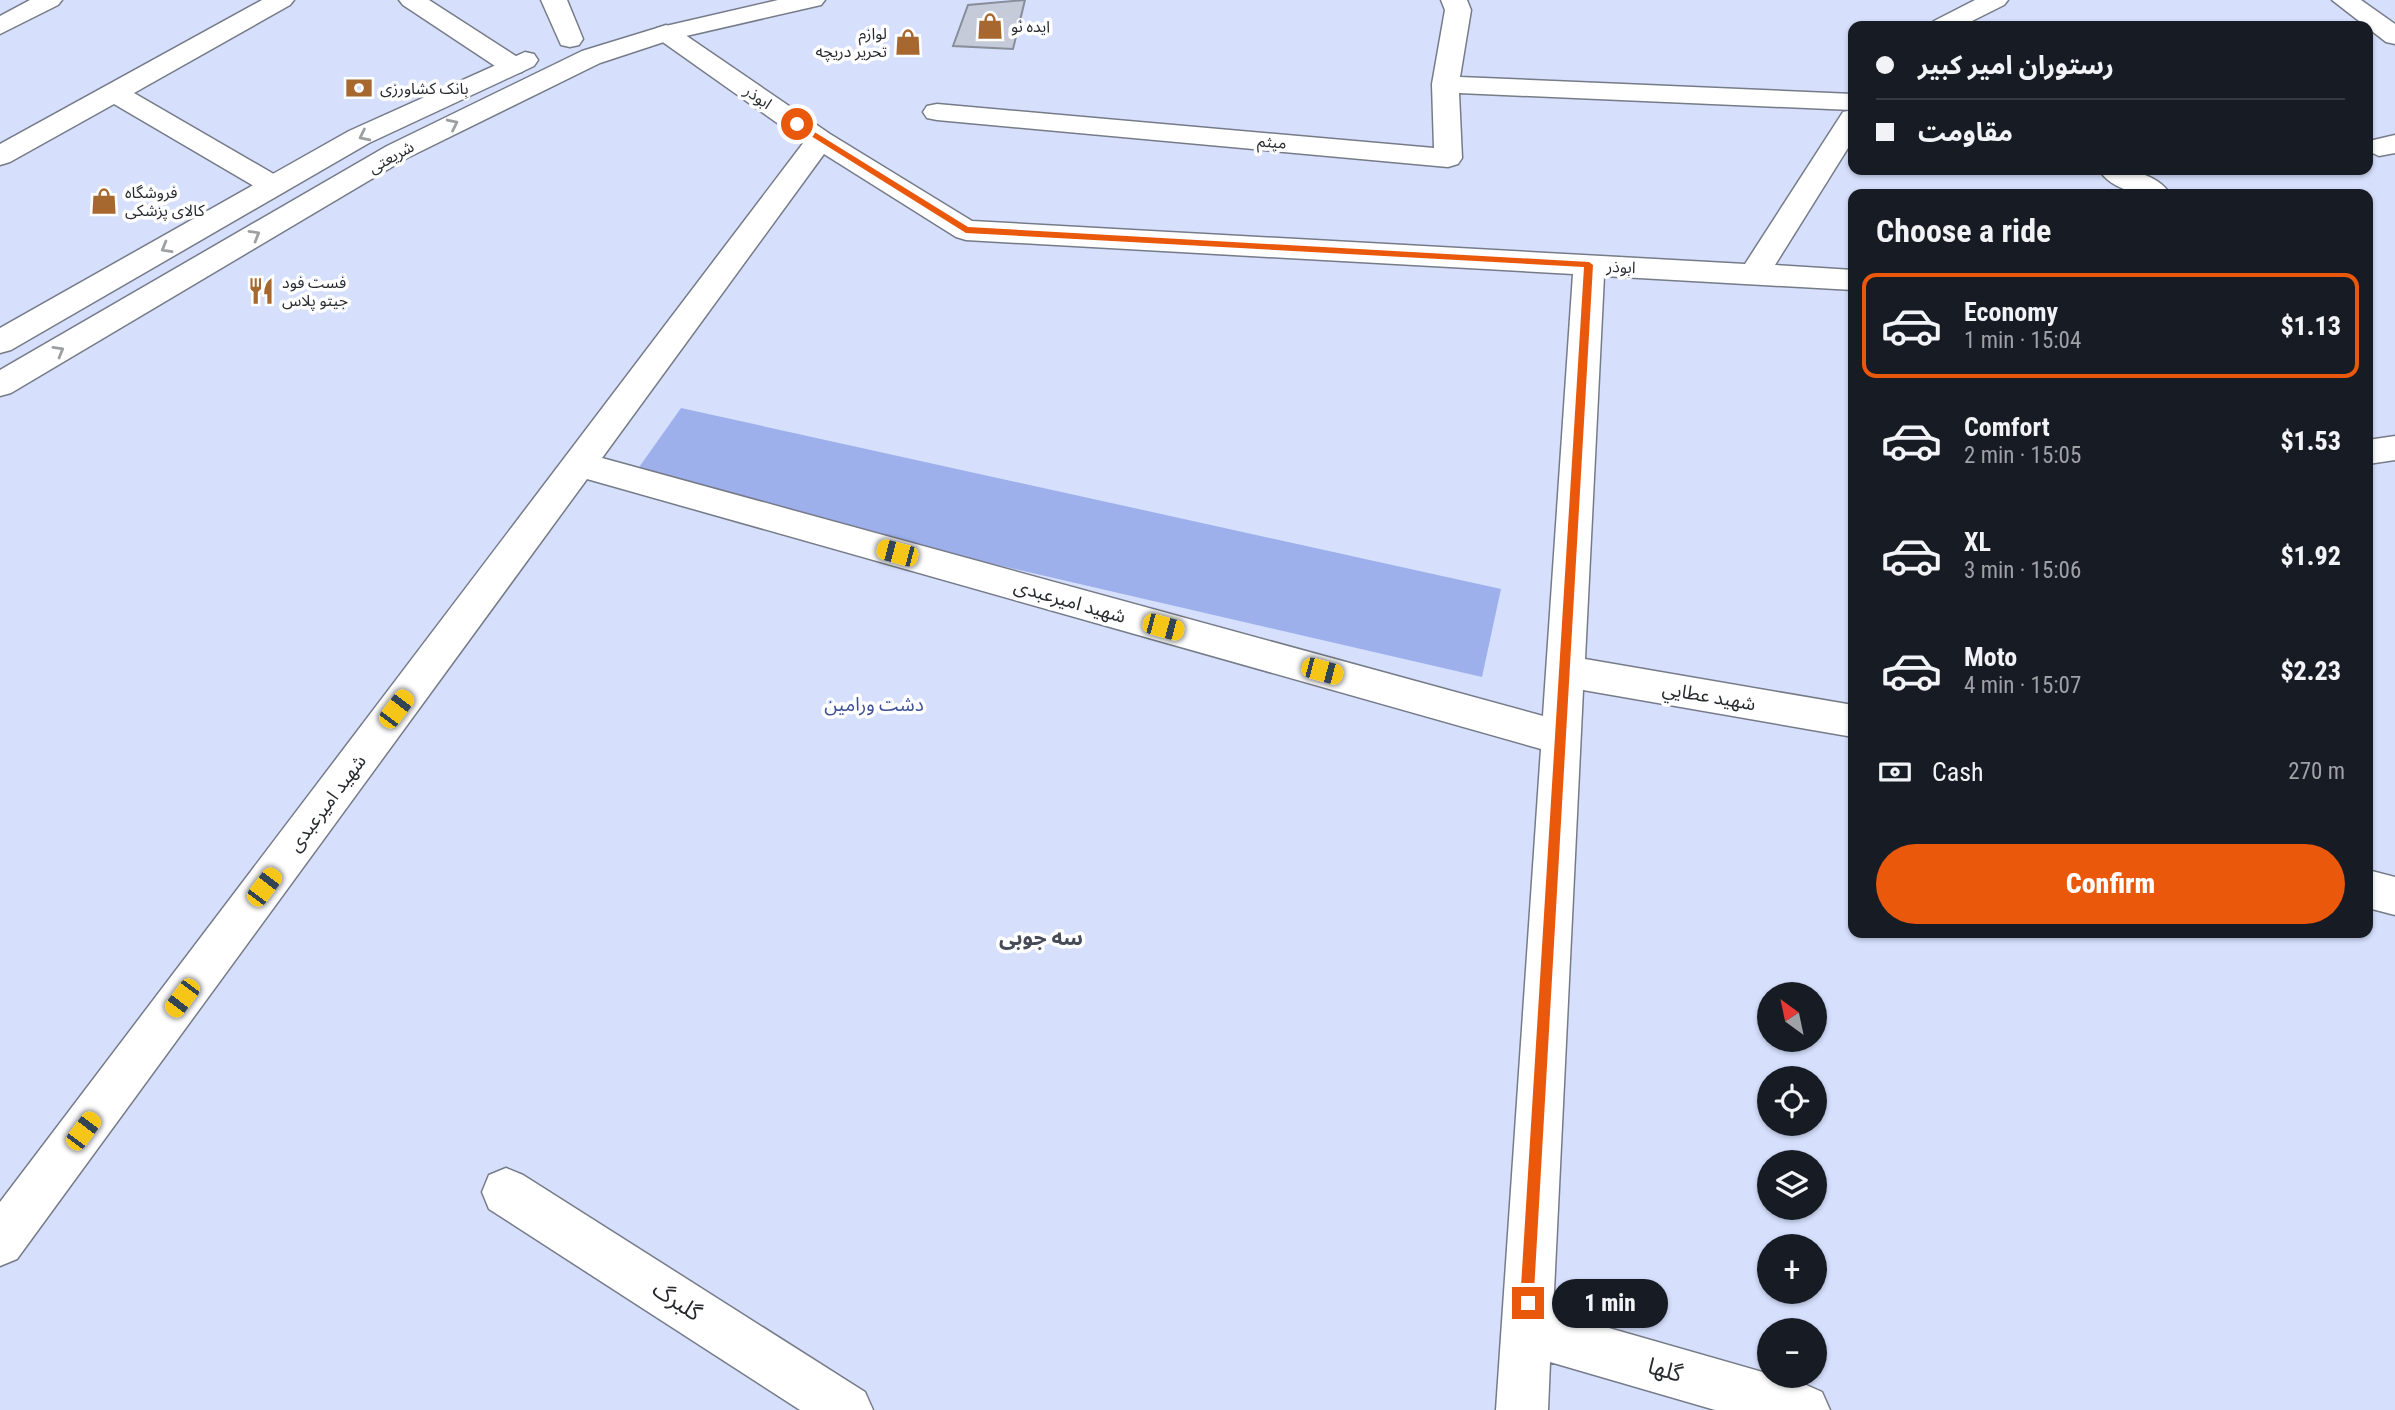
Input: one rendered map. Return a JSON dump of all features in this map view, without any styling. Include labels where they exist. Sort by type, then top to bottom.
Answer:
[{"type":"street","points":[[0,26],[49,0]]},
{"type":"street","points":[[0,156],[281,0]]},
{"type":"street","points":[[412,0],[513,66]]},
{"type":"street","points":[[554,0],[570,39]]},
{"type":"street","name":"شریعتی","points":[[0,342],[359,137],[570,39],[656,14],[724,0]]},
{"type":"street","name":"شریعتی","points":[[0,385],[397,152],[591,57],[666,33],[812,0]]},
{"type":"street","name":"میثم","points":[[937,111],[1448,158],[1446,84],[1458,10],[1454,0]]},
{"type":"street","points":[[1953,21],[1995,0]]},
{"type":"street","points":[[2345,0],[2395,36]]},
{"type":"street","name":"ابوذر","points":[[666,33],[820,140],[966,230],[1848,279]]},
{"type":"street","points":[[1446,84],[1848,102]]},
{"type":"street","points":[[115,93],[274,186]]},
{"type":"street","points":[[1754,274],[1848,126]]},
{"type":"street","name":"شهید امیرعبدی","points":[[0,1242],[820,140]]},
{"type":"street","points":[[2122,175],[2147,189]]},
{"type":"street","points":[[1522,1410],[1589,265]]},
{"type":"street","points":[[2373,451],[2395,448]]},
{"type":"street","name":"شهید امیرعبدی","points":[[578,464],[1561,738]]},
{"type":"street","name":"شهيد عطايي","points":[[1566,671],[1848,720]]},
{"type":"street","points":[[2373,890],[2395,896]]},
{"type":"street","name":"گلبرگ","points":[[506,1192],[847,1410]]},
{"type":"street","name":"گلها","points":[[1526,1330],[1804,1410]]},
{"type":"green space","name":"دشت ورامین","points":[[0,0],[2395,0],[2395,1410],[0,1410]]},
{"type":"shaded area","points":[[681,408],[1501,589],[1482,677],[630,480]]},
{"type":"building","name":"ایده نو","points":[[1025,0],[1013,49],[953,46],[968,5]]},
{"type":"place","name":"ایده نو","points":[[990,26]]},
{"type":"place","name":"لوازم تحریر دریچه","points":[[908,42]]},
{"type":"place","name":"بانک کشاورزی","points":[[359,88]]},
{"type":"place","name":"فروشگاه کالای پزشکی","points":[[104,201]]},
{"type":"place","name":"فست فود جیتو پلاس","points":[[261,291]]},
{"type":"district","name":"سه جوبی","points":[[1041,938]]},
{"type":"route","points":[[797,124],[966,230],[1589,265],[1528,1303]]}]
